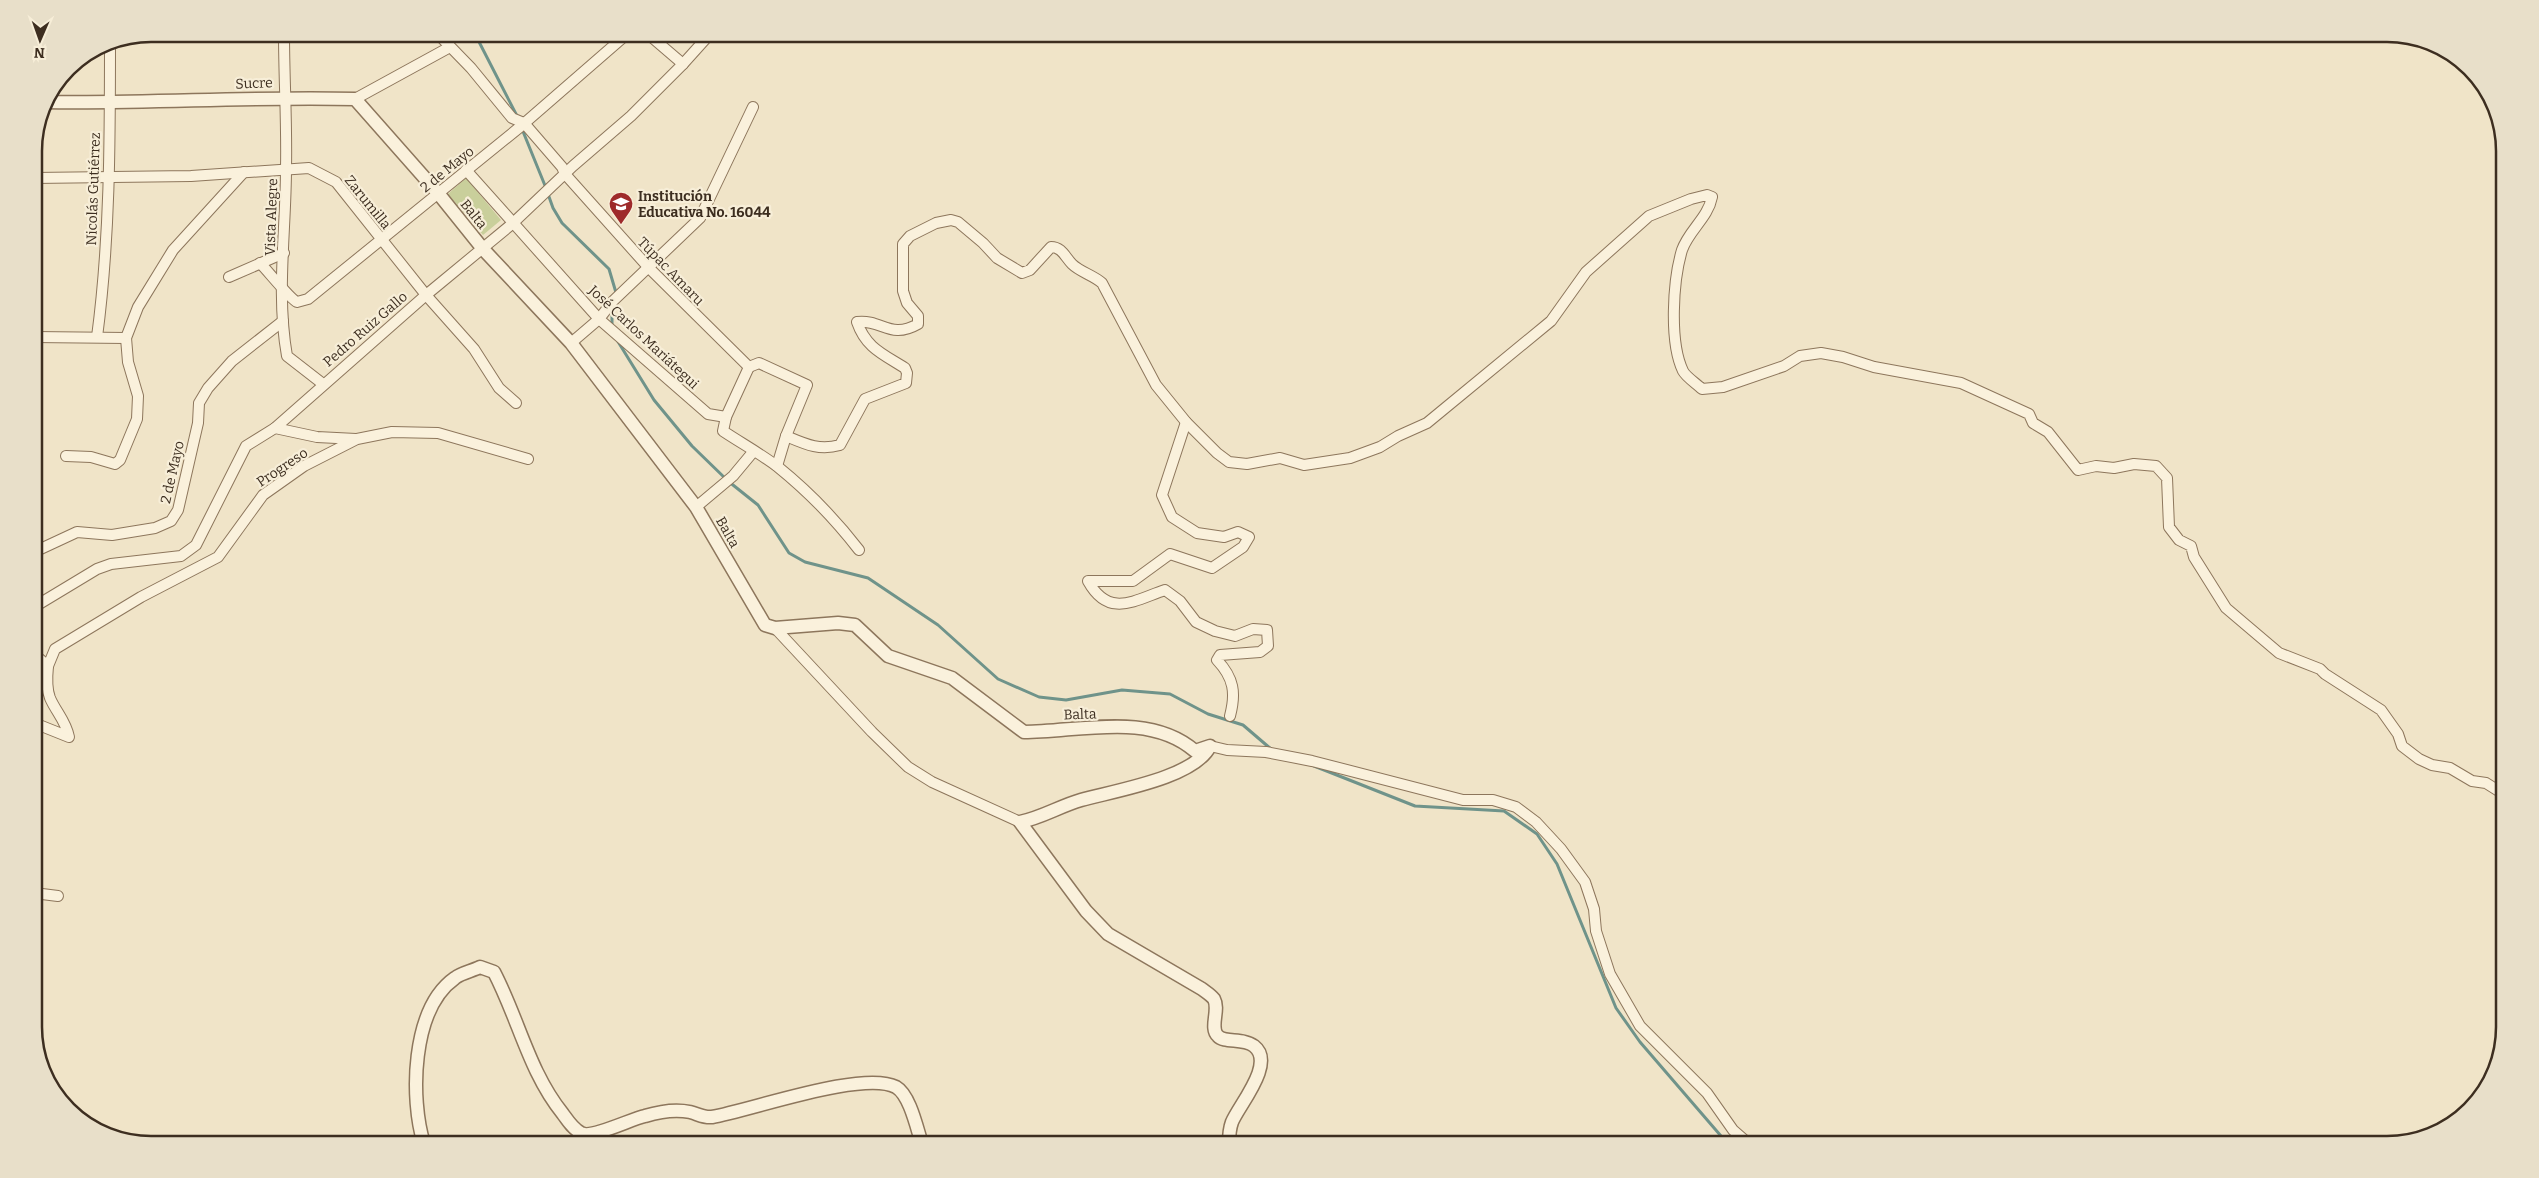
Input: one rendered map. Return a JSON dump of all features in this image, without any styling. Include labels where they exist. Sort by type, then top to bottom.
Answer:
[{"type":"street","name":"Vista Alegre","points":[[284,43],[286,169],[282,229],[284,253],[282,284],[283,321],[287,356],[323,384]]},
{"type":"street","name":"Túpac Amaru","points":[[446,43],[471,68],[512,118],[522,122],[562,167],[565,174],[649,268],[698,319],[749,367]]},
{"type":"street","name":"2 de Mayo","points":[[282,284],[291,299],[297,302],[308,299],[466,170],[617,43]]},
{"type":"street","points":[[658,43],[683,64]]},
{"type":"street","name":"Pedro Ruiz Gallo","points":[[43,602],[97,569],[111,564],[181,556],[196,545],[246,446],[275,428],[426,295],[512,224],[631,116],[702,43]]},
{"type":"street","points":[[355,99],[450,47]]},
{"type":"street","name":"Nicolás Gutiérrez","points":[[97,336],[103,289],[109,176],[110,51]]},
{"type":"street","name":"Sucre","points":[[54,102],[110,103],[285,97],[355,99]]},
{"type":"street","name":"Balta","points":[[355,99],[438,193],[483,249],[571,343],[696,507],[765,625],[775,628],[838,623],[855,625],[888,656],[902,663],[932,669],[952,678],[1024,732],[1074,728],[1157,731],[1174,736],[1195,751],[1210,746]]},
{"type":"street","points":[[571,343],[600,319],[613,301],[700,218],[753,106]]},
{"type":"street","name":"Zarumilla","points":[[43,178],[191,176],[309,168],[336,182],[426,295],[474,349],[499,388],[516,403]]},
{"type":"street","name":"José Carlos Mariátegui","points":[[466,170],[512,224],[600,319],[708,414],[726,417]]},
{"type":"street","points":[[66,456],[91,457],[109,464],[115,464],[120,460],[137,418],[138,396],[128,362],[126,338],[138,307],[173,250],[244,172]]},
{"type":"street","points":[[786,436],[811,447],[823,448],[840,444],[865,399],[906,382],[907,373],[905,368],[868,343],[862,337],[856,322],[868,321],[885,330],[896,331],[918,324],[918,316],[907,303],[903,291],[903,244],[910,236],[936,223],[951,220],[963,225],[997,258],[1022,273],[1030,270],[1047,250],[1055,247],[1061,250],[1072,264],[1093,275],[1102,283],[1156,385],[1186,422],[1229,462],[1247,464],[1280,458],[1304,465],[1350,458],[1380,447],[1398,436],[1427,423],[1551,321],[1586,272],[1649,216],[1677,203],[1707,196],[1712,197],[1705,216],[1691,232],[1682,250],[1672,306],[1678,352],[1683,372],[1702,389],[1723,387],[1784,366],[1800,356],[1821,353],[1874,366],[1961,383],[1989,394],[2003,403],[2029,414],[2033,422],[2048,432],[2053,442],[2061,448],[2078,470],[2096,466],[2114,468],[2134,464],[2156,466],[2167,478],[2169,527],[2179,540],[2191,546],[2194,557],[2226,608],[2279,653],[2320,669],[2375,706],[2387,716],[2402,746],[2419,759],[2432,765],[2450,768],[2472,781],[2486,783],[2496,789]]},
{"type":"street","points":[[229,277],[284,253]]},
{"type":"street","points":[[260,263],[282,284]]},
{"type":"street","name":"2 de Mayo","points":[[43,548],[77,532],[112,535],[155,528],[170,521],[178,510],[198,423],[199,403],[208,388],[232,361],[283,321]]},
{"type":"street","points":[[43,337],[97,336],[126,338]]},
{"type":"street","points":[[777,466],[786,436],[807,385],[760,362],[749,367],[726,417],[723,431],[777,466],[836,520],[858,550]]},
{"type":"street","points":[[1186,422],[1162,495],[1172,516],[1197,533],[1224,537],[1238,532],[1249,537],[1243,547],[1212,568],[1170,554],[1133,581],[1088,581],[1094,591],[1114,604],[1133,604],[1165,590],[1180,601],[1196,622],[1216,630],[1235,636],[1253,629],[1267,630],[1268,646],[1260,652],[1220,655],[1218,660],[1227,670],[1232,682],[1234,700],[1230,716]]},
{"type":"street","points":[[275,428],[317,438],[357,439]]},
{"type":"street","name":"Progreso","points":[[48,666],[55,650],[141,596],[218,557],[263,495],[304,466],[357,439],[392,432],[438,433],[528,459]]},
{"type":"street","points":[[696,507],[733,476],[753,452]]},
{"type":"street","points":[[775,628],[872,732],[908,767],[932,782],[1020,822],[1086,911],[1108,934],[1202,989],[1214,999],[1216,1006],[1215,1031],[1217,1036],[1221,1039],[1246,1041],[1256,1047],[1260,1057],[1260,1067],[1255,1084],[1233,1120],[1229,1136]]},
{"type":"street","points":[[43,662],[48,666],[47,687],[50,698],[66,724],[69,737],[43,727]]},
{"type":"street","points":[[1020,822],[1080,800],[1153,782],[1196,762],[1210,746],[1227,750],[1266,752],[1463,800],[1493,800],[1516,807],[1536,822],[1561,849],[1585,882],[1594,908],[1596,931],[1610,974],[1640,1026],[1707,1093],[1733,1130],[1740,1136]]},
{"type":"street","points":[[43,894],[58,896]]},
{"type":"street","points":[[421,1136],[418,1125],[416,1057],[424,1023],[439,996],[455,978],[480,967],[494,972],[506,995],[534,1070],[550,1099],[573,1127],[582,1134],[595,1135],[625,1121],[651,1114],[680,1111],[711,1117],[870,1081],[884,1083],[897,1088],[905,1095],[919,1136]]},
{"type":"green space","points":[[466,178],[501,220],[483,235],[448,194]]},
{"type":"waterway","points":[[480,43],[517,116]]},
{"type":"waterway","points":[[522,129],[546,188]]},
{"type":"waterway","points":[[548,194],[553,208],[562,223],[609,269],[617,296]]},
{"type":"waterway","points":[[612,327],[614,306]]},
{"type":"waterway","points":[[617,340],[654,400],[692,446],[728,481],[758,505],[789,553],[805,562],[868,578],[938,625],[998,679],[1039,697],[1066,700],[1122,690],[1170,694],[1208,714],[1243,725],[1271,749]]},
{"type":"waterway","points":[[1314,766],[1415,806],[1504,811],[1537,834],[1557,864],[1616,1008],[1640,1042],[1721,1136]]},
{"type":"place","name":"Institución Educativa No. 16044","points":[[621,225]]}]
